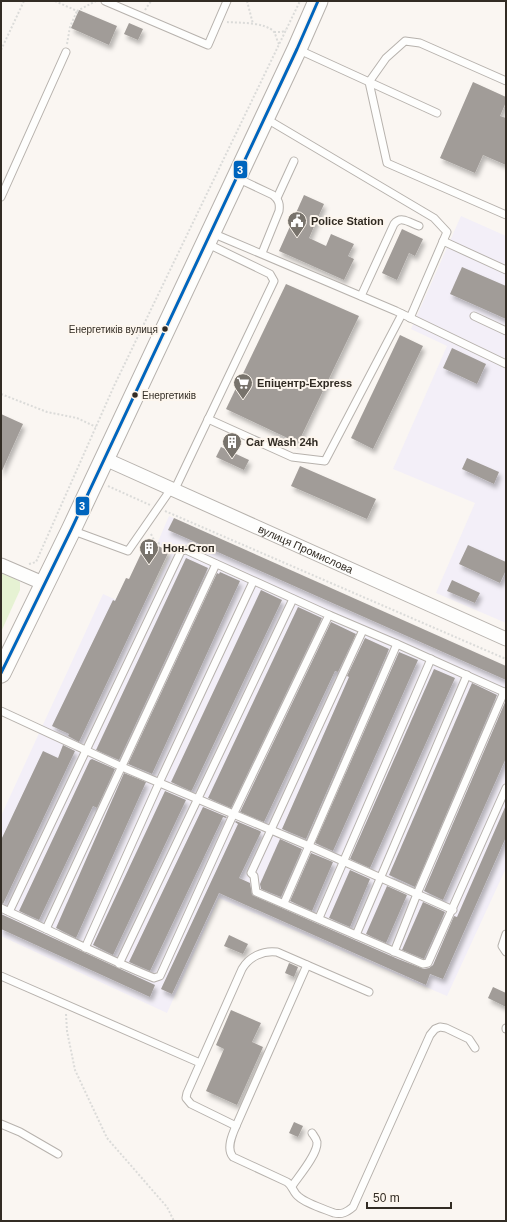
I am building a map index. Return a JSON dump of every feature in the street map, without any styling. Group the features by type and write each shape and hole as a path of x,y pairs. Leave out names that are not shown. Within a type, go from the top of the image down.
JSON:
{"main road":[{"path":"1,673 105,459 264,118 288,47 318,1"}],"street":[{"name":"вулиця Промислова","path":"105,459 506,639"},
{"path":"1,565 45,584"}],"lane":[{"path":"105,1 208,45 227,1"},
{"path":"368,82 386,58 405,41 420,43 506,81"},
{"path":"288,47 437,113"},
{"path":"1,197 66,52"},
{"path":"368,82 387,163 506,215"},
{"path":"264,118 434,218 447,232 410,318"},
{"path":"278,198 294,161"},
{"path":"236,178 264,190 278,198 280,204 279,212 262,253"},
{"path":"361,296 396,221 400,219 405,220 419,226"},
{"path":"208,237 262,253 402,314 506,364"},
{"path":"71,530 128,551 158,508 173,490 274,281 270,274 208,237"},
{"path":"443,241 506,270"},
{"path":"208,419 292,457 326,461 402,314"},
{"path":"474,316 506,331"},
{"path":"9,912 179,553 183,550 505,692 417,894 394,952"},
{"path":"46,929 216,564"},
{"path":"85,948 159,783 253,582"},
{"path":"120,964 293,599"},
{"path":"1,908 120,964 154,978 160,976 233,815 329,615"},
{"path":"363,630 251,873 254,876 256,892 423,964 428,963 453,910 506,788"},
{"path":"284,903 397,644"},
{"path":"319,918 431,659"},
{"path":"356,935 467,675"},
{"path":"1,711 122,767 309,846 453,910"},
{"path":"506,934 502,946 506,952"},
{"path":"236,1126 191,1104 186,1098 242,968 247,962 259,953 272,951 277,952 369,992"},
{"path":"307,965 236,1126 230,1146 232,1156 283,1180 292,1186 300,1198 334,1214 347,1212 353,1207 430,1034 435,1029 440,1027 446,1028 469,1039 475,1048"},
{"path":"1,976 200,1063"},
{"path":"1,1124 20,1132 58,1154"},
{"path":"292,1186 309,1163 316,1146 316,1140 312,1133"}],"path":[{"path":"1,50 24,1"},
{"path":"57,1 77,11"},
{"path":"66,52 70,27 77,11 96,1"},
{"path":"148,5 151,1"},
{"path":"247,1 253,24"},
{"path":"24,565 36,562 96,427 288,47 287,29 300,1"},
{"path":"218,21 260,25 274,32 288,47"},
{"path":"274,32 282,32 287,29"},
{"path":"1,394 47,412 77,418 96,427"},
{"path":"76,472 506,659"},
{"path":"150,530 152,538 155,542 183,550"},
{"path":"66,1004 67,1031 75,1070 107,1138 167,1207 174,1221"}],"shaded area":[{"path":"461,216 506,236 506,623 436,593 475,503 393,469 447,346 411,329"},
{"path":"169,516 506,668 506,868 447,996 219,898 167,1013 1,936 1,816 103,594 130,606 138,589 151,595 172,551 157,544"}],"green space":[{"path":"1,573 20,582 20,590 1,632"}],"building":[{"path":"79,10 117,26 109,45 71,28"},
{"path":"129,23 143,29 138,40 124,34"},
{"path":"473,82 506,97 506,102 500,116 506,118 506,165 483,155 475,173 440,158"},
{"name":"Police Station","path":"304,195 324,204 309,238 326,246 331,234 354,244 348,256 354,259 344,280 279,251"},
{"path":"402,229 423,239 415,256 409,253 397,280 382,273"},
{"path":"462,267 506,286 506,319 450,294"},
{"path":"286,284 359,316 298,443 226,409"},
{"path":"400,335 423,346 373,449 351,438"},
{"path":"452,348 486,364 477,384 443,368"},
{"path":"1,414 23,424 1,473"},
{"name":"Car Wash 24h","path":"221,447 249,460 244,470 216,457"},
{"path":"467,458 499,472 494,484 462,469"},
{"path":"300,466 376,499 367,519 291,486"},
{"path":"174,518 506,666 506,680 168,530"},
{"path":"147,541 169,551 79,742 68,736 69,734 52,726 113,600 115,601 126,578 129,579"},
{"path":"468,545 506,562 506,570 500,583 459,564"},
{"path":"186,558 208,568 119,760 96,750"},
{"path":"220,572 240,581 152,774 128,764 217,573 219,574"},
{"path":"452,580 480,593 475,603 447,591"},
{"path":"261,590 282,600 191,791 171,782"},
{"path":"298,607 322,618 231,808 208,798"},
{"path":"331,622 356,634 338,672 335,671 264,822 240,812"},
{"path":"365,638 389,649 306,839 282,829 349,677 347,676"},
{"path":"399,652 418,660 333,851 315,843"},
{"path":"434,669 455,678 370,868 350,859"},
{"path":"472,683 497,695 415,887 389,875"},
{"path":"506,700 506,758 443,900 424,891"},
{"path":"63,745 75,751 3,904 1,903 1,840 43,751 58,758"},
{"path":"92,759 115,769 97,808 93,806 39,920 19,911 90,760"},
{"path":"124,773 146,782 76,938 56,928"},
{"path":"165,791 186,800 113,955 93,945"},
{"path":"506,805 506,837 443,979 430,974 426,985 219,893 172,994 161,989 238,824 235,822 236,821 261,832 239,878 250,883 252,895 424,969 433,965 454,916 457,917"},
{"path":"203,807 227,817 223,817 150,971 129,962"},
{"path":"280,839 302,849 281,897 261,889 260,884"},
{"path":"311,853 333,862 312,911 290,901"},
{"path":"350,870 370,879 350,927 329,918"},
{"path":"387,886 407,895 386,943 366,934"},
{"path":"423,902 445,912 424,959 402,950"},
{"path":"1,914 155,985 150,997 1,929"},
{"path":"229,935 248,944 243,954 224,946"},
{"path":"289,963 298,967 294,977 285,973"},
{"path":"493,987 506,993 506,1007 488,998"},
{"path":"231,1010 261,1023 252,1042 263,1047 237,1105 206,1091 224,1049 216,1045"},
{"path":"294,1122 303,1126 298,1137 289,1133"}],"transit line":[{"name":"3","path":"1,673 71,530 297,49 318,1"}],"place":[{"name":"Police Station","path":"297,238"},
{"name":"Енергетиків вулиця","path":"165,329"},
{"name":"Енергетиків","path":"135,395"},
{"name":"Епіцентр-Express","path":"243,400"},
{"name":"Car Wash 24h","path":"232,459"},
{"name":"Нон-Стоп","path":"149,565"}]}
